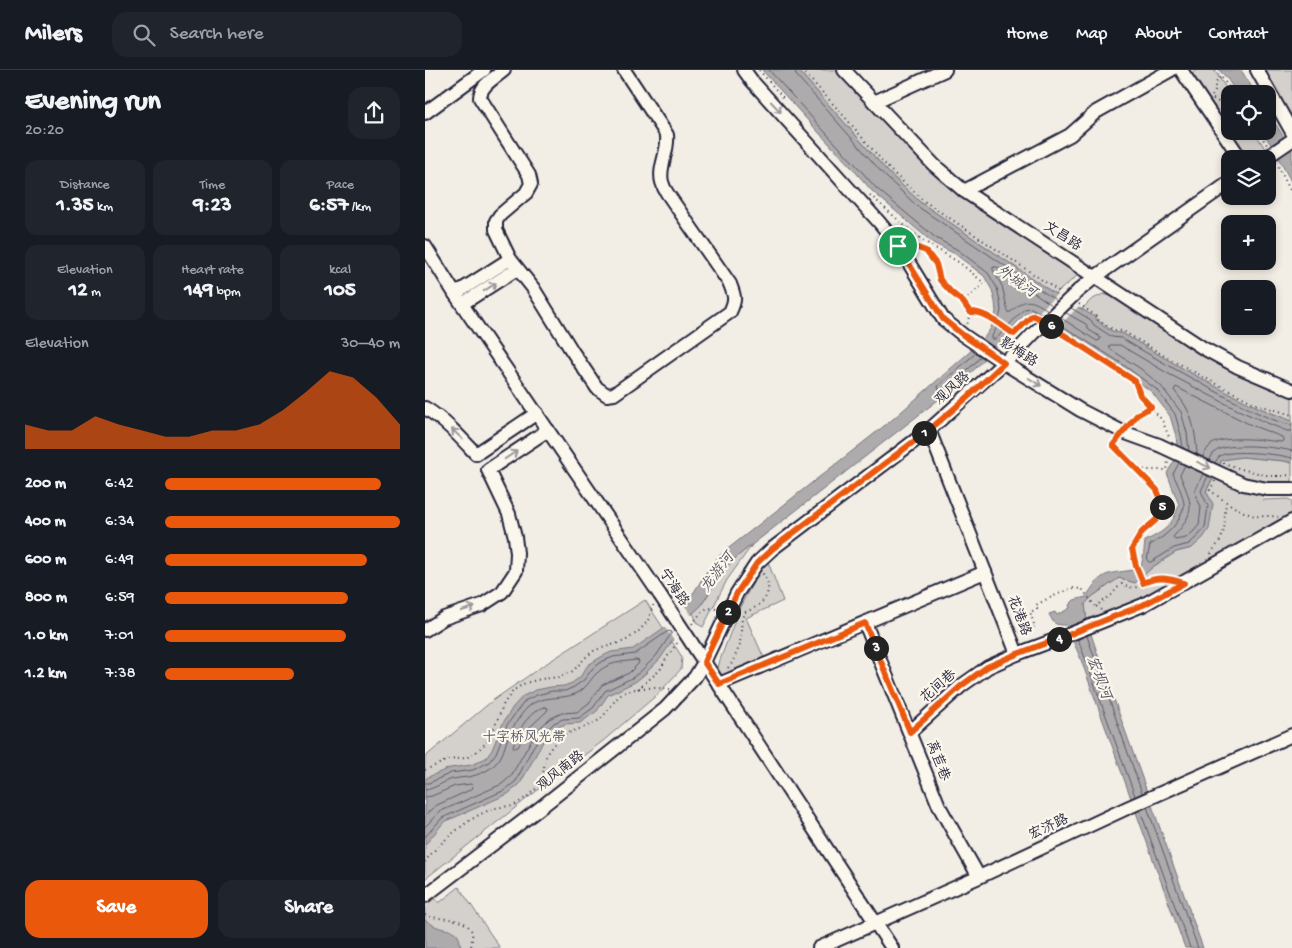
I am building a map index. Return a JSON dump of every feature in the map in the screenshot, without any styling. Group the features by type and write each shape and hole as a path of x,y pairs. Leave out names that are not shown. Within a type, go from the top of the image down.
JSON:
{"street":[{"path":"425,113 484,70"},
{"path":"504,70 486,84 480,91 479,98 529,175 531,184 526,193 495,221 496,230 514,264 533,288 572,351 597,388 607,395 614,394 730,312 735,302 735,296 730,284 667,193 661,181 662,166 668,144 667,135 624,70"},
{"name":"影梅路","path":"743,70 879,222 898,246 943,319 963,335 1080,410 1123,432 1164,441 1243,484 1267,489 1292,489"},
{"name":"文昌路","path":"844,70 934,165 964,190 1203,348 1238,368 1292,390"},
{"path":"874,102 945,70"},
{"path":"964,190 1070,135 1096,112 1171,70"},
{"path":"1181,70 1235,150"},
{"path":"1257,70 1291,138 1276,150"},
{"name":"观风路","path":"704,662 737,593 757,563 772,549 929,430 969,396 999,359 1017,351 1035,332 1077,297 1095,277 1221,188"},
{"name":"宁海路","path":"425,246 659,593 892,948"},
{"path":"459,299 514,264"},
{"path":"425,408 435,414 460,437 488,470 509,514 517,553 516,571 502,592 482,605 443,618 425,630"},
{"path":"476,454 537,413"},
{"path":"488,470 548,430"},
{"name":"花港路","path":"929,430 1017,654 1143,605 1292,521"},
{"path":"717,682 865,623 985,572"},
{"name":"莴苣巷","path":"865,623 939,806 979,877"},
{"name":"花间巷","path":"910,732 961,686 987,667 1017,654"},
{"name":"观风南路","path":"429,893 644,727 685,689 704,662"},
{"name":"宏济路","path":"819,948 1292,735"}],"path":[{"path":"759,70 790,106"},
{"path":"802,70 890,170 924,201 1063,294"},
{"path":"1216,70 1228,85"},
{"path":"1221,76 1215,84 1215,90 1211,98 1221,103"},
{"path":"869,194 927,244 960,263 984,283 963,302"},
{"path":"898,246 910,245 926,251 936,264 940,280 963,302 970,312 969,321 963,335"},
{"path":"1077,297 1099,321 1114,330 1123,330 1163,355 1256,404 1292,415"},
{"path":"970,312 976,312 1014,334"},
{"path":"1017,351 1006,341 1032,316 1035,316"},
{"path":"1052,327 1135,381 1140,395 1162,420 1164,441"},
{"path":"1143,583 1132,549 1142,532 1156,520 1163,505 1157,490 1113,445 1137,415 1151,407"},
{"path":"1130,463 1145,470 1167,470 1170,454"},
{"path":"1277,476 1292,475"},
{"path":"1214,565 1210,559 1213,550 1222,538 1225,528 1224,513 1226,503"},
{"path":"717,682 732,664 740,646 741,618 745,612 754,609 762,603 767,593 768,585 757,563"},
{"path":"1096,606 1113,594 1122,584 1137,588 1151,579 1159,578 1184,583"},
{"path":"1010,636 1035,627 1029,612 1037,609 1036,605 1047,598 1072,588 1082,589 1103,612 1112,612 1119,615"},
{"path":"425,770 449,760 466,758 486,743 505,703 514,690 525,683 559,677 573,671 595,650 625,641 638,632 648,621 659,593"},
{"path":"425,862 442,842 477,816 488,810 512,806 525,798 541,781 545,758 555,743 569,732 597,722 605,715 617,697 628,691 638,689 685,689"},
{"path":"425,915 465,923 472,932 471,948"}],"green space":[{"path":"798,70 838,70 954,189 1078,268 1077,276 1055,294 920,202 889,173"},
{"path":"1197,70 1214,70 1224,85 1221,85 1221,127 1187,75"},
{"path":"1263,70 1292,70 1292,117 1276,93 1276,85 1271,85"},
{"path":"1230,140 1260,140 1266,150 1236,150"},
{"path":"1103,294 1117,298 1246,376 1292,397 1292,421 1248,403 1163,358 1122,333 1115,333 1082,309 1091,300"},
{"path":"1242,457 1292,463 1292,482 1260,484 1263,500 1288,499 1292,501 1292,516 1137,603 1087,622 1085,604 1093,596 1119,578 1135,583 1148,570 1176,552 1192,548 1206,492 1222,460"},
{"path":"752,545 727,580 703,627 698,624 693,613 704,601 725,569"},
{"path":"768,562 783,601 746,618 764,658 723,677 718,668 740,607 760,569"},
{"name":"十字桥风光带","path":"645,600 682,657 681,669 658,694 603,741 425,879 425,757 492,701"},
{"path":"425,884 439,903 459,887 500,948 425,948"}],"water":[{"path":"762,70 798,70 889,173 920,202 1055,294 1095,317 1103,326 1122,333 1226,392 1292,421 1292,463 1242,457 1222,460 1206,491 1213,504 1209,529 1203,538 1192,548 1176,552 1154,566 1135,583 1119,578 1085,604 1087,622 1097,652 1203,948 1185,948 1080,657 1066,625 1055,623 1049,614 1055,612 1057,615 1070,608 1069,605 1074,600 1086,597 1105,575 1134,570 1141,565 1145,541 1167,527 1174,518 1179,505 1167,473 1178,455 1176,436 1170,416 1152,392 1115,365 1030,313 1026,313 976,368 938,400 732,561 718,578 701,606 685,622 660,659 644,675 635,682 608,695 597,711 580,723 565,724 556,728 545,738 520,784 508,794 444,822 425,845 425,780 428,777 450,768 471,765 486,758 492,750 503,723 523,696 536,690 572,683 580,677 588,665 601,657 611,652 633,649 668,625 720,555 893,419 981,342 991,328 996,312 995,302 992,290 984,276 955,254 933,243 872,191"},
{"path":"1219,70 1241,70 1250,85 1231,85"},
{"path":"1276,125 1292,150 1292,183 1276,154 1276,150 1274,150 1268,140 1276,140"},
{"path":"425,920 455,933 459,938 461,948 425,948"}],"pier":[{"path":"1058,293 1080,305 1055,330 1034,317"},
{"path":"682,602 693,617 675,642 663,625"}],"route":[{"path":"910,245 926,251 936,264 940,280 963,302 970,312 976,312 988,318 1014,334 1032,316 1035,316 1135,381 1140,395 1151,407 1137,415 1113,445 1157,490 1163,505 1156,520 1142,532 1132,549 1136,566 1143,583 1159,578 1184,583 1143,605 987,667 961,686 910,732 865,623 719,684 704,662 737,593 757,563 772,549 929,430 1004,363 943,319 898,246 910,245"}],"water label":[{"name":"外城河","path":"1016,282"},
{"name":"龙游河","path":"718,573"},
{"name":"宏坝河","path":"1098,678"}]}
